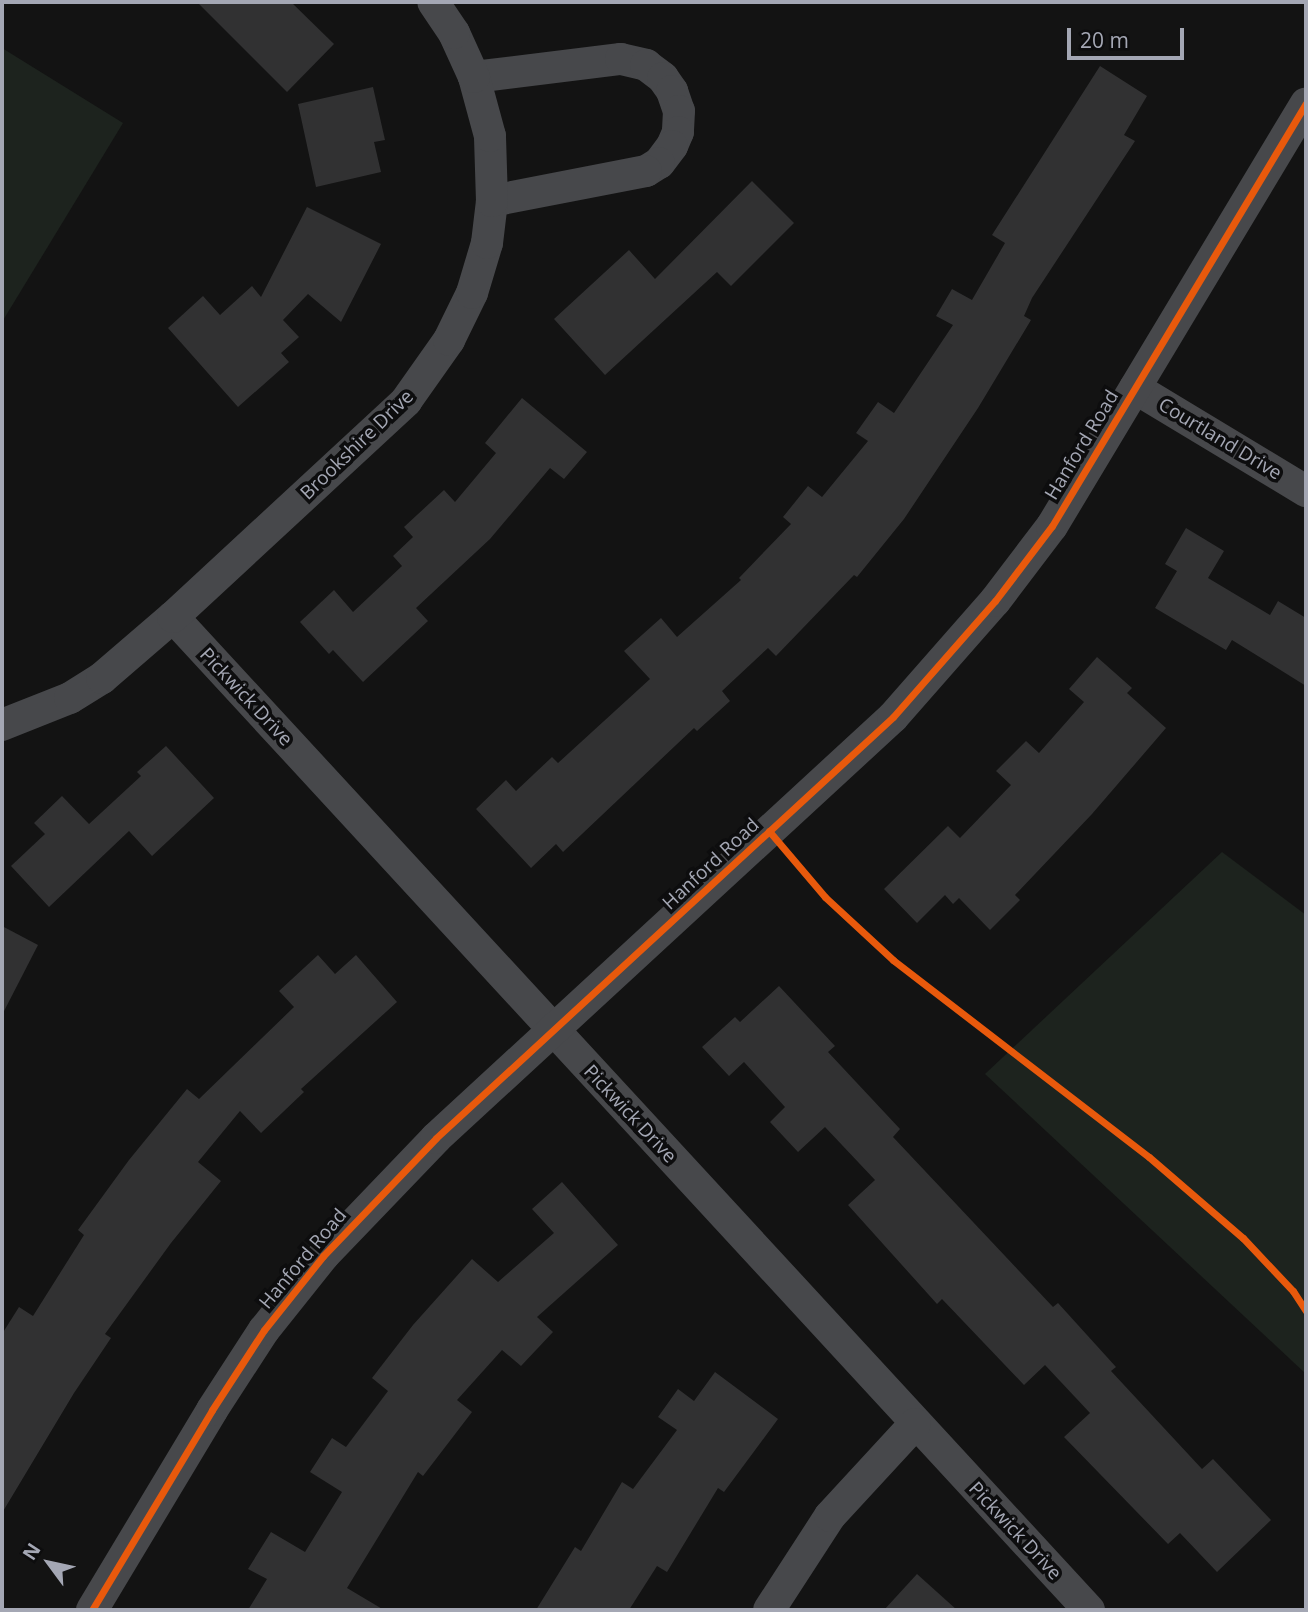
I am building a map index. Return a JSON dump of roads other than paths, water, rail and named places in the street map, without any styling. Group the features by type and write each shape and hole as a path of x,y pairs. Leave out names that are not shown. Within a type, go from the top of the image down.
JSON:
{"street":[{"name":"Brookshire Drive","path":"2,725 70,698 102,678 173,617 406,401 450,340 472,292 487,243 492,201 490,136 474,77 454,33 433,2"},
{"path":"474,77 621,59 646,65 663,78 672,91 679,111 678,132 672,146 659,163 646,171 492,201"},
{"name":"Hanford Road","path":"92,1610 212,1410 264,1331 323,1256 436,1138 893,717 946,661 1052,526 1306,103"},
{"name":"Courtland Drive","path":"1135,388 1306,491"},
{"name":"Pickwick Drive","path":"173,617 1089,1610"},
{"path":"769,1610 830,1516 915,1424"}]}
